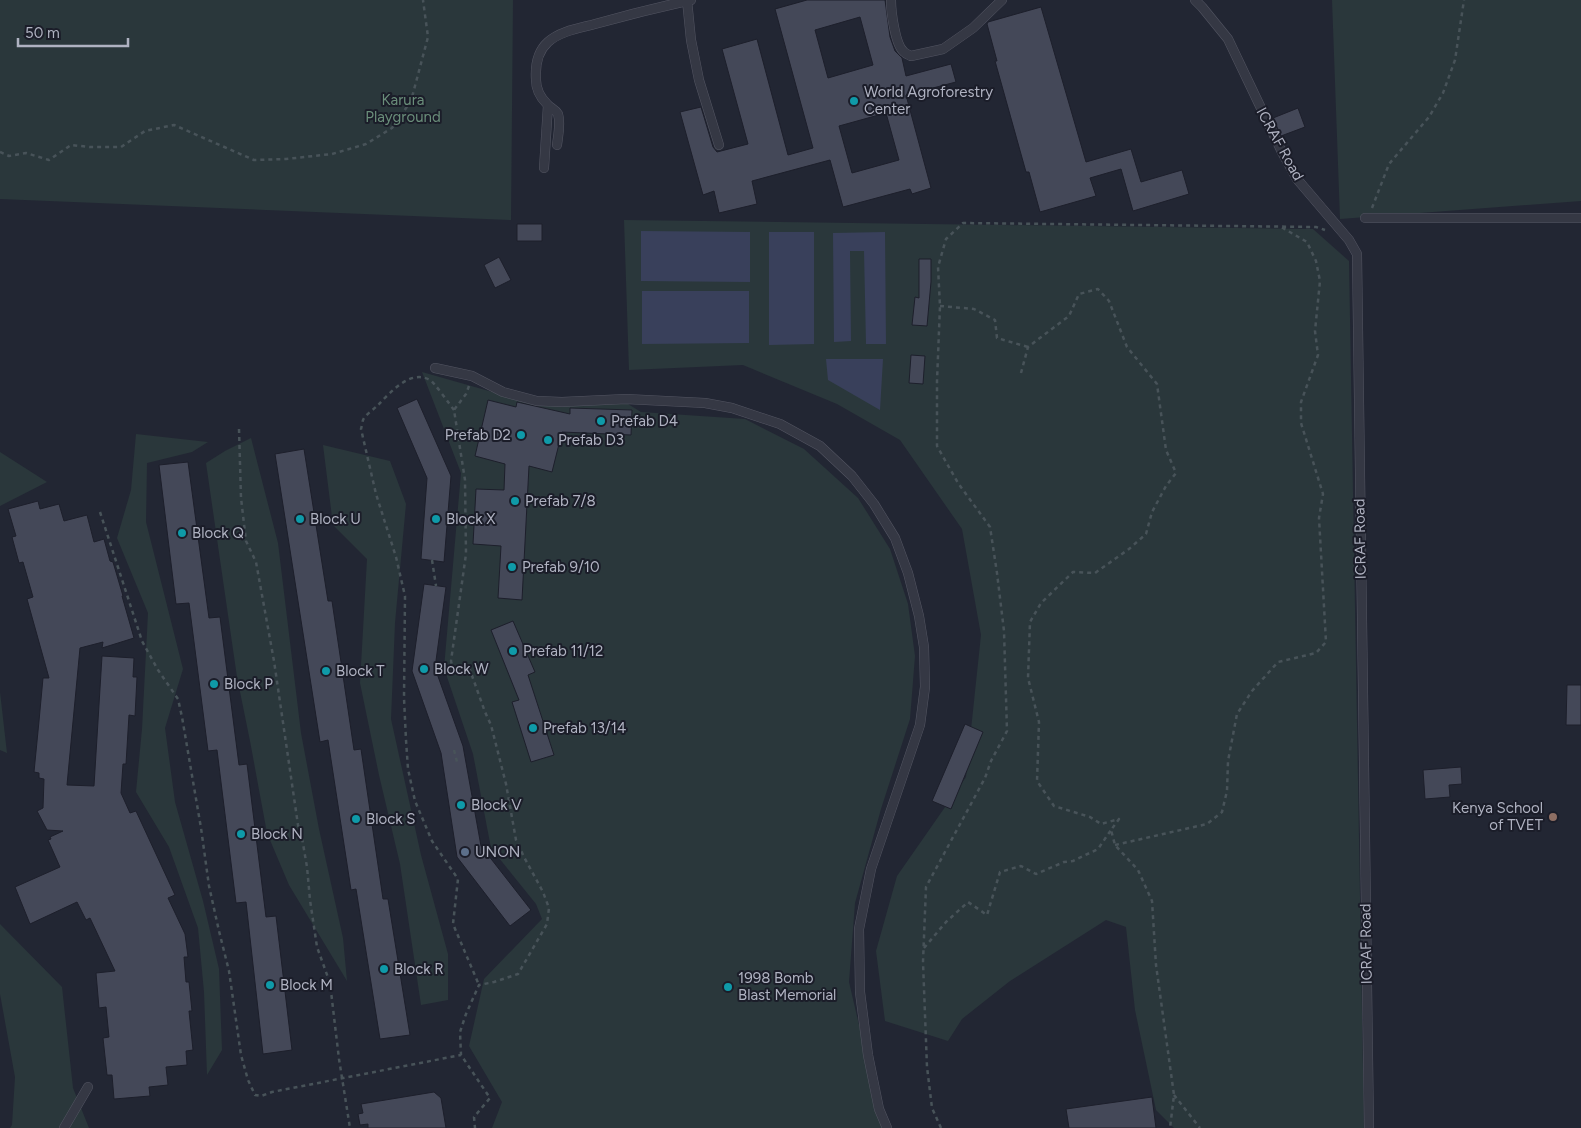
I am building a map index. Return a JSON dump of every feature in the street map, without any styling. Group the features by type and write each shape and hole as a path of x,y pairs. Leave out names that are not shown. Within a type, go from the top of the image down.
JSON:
{"lane":[{"path":"557,145 558,114 548,105 537,90 536,68 541,50 554,37 572,30 689,0 691,40 699,80 719,145"},
{"path":"891,0 891,16 899,44 903,52 911,56 942,49 973,28 1002,0"},
{"name":"ICRAF Road","path":"1195,0 1228,39 1282,152 1297,179 1349,240 1357,254 1369,1128"},
{"path":"544,168 548,105"},
{"path":"1365,218 1581,218"},
{"path":"435,368 472,376 503,392 537,400 562,402 626,400 705,403 732,408 780,424 820,446 852,476 874,504 895,538 908,573 919,616 924,647 925,687 920,725 871,869 859,929 860,992 868,1055 879,1109 888,1128"},
{"path":"64,1128 88,1087"}],"path":[{"path":"0,152 9,156 26,153 49,160 71,144 90,147 121,147 145,131 174,125 254,160 332,154 366,144 392,128 411,102 428,37 423,0"},
{"path":"1365,218 1373,206 1389,164 1429,116 1443,94 1455,60 1464,0"},
{"path":"941,1128 932,1108 927,1067 923,949 926,887 985,778 991,761 1007,731 1004,631 990,527 958,483 937,446 936,381 940,306 938,267 946,239 963,223 1316,227 1349,240"},
{"path":"1115,845 1207,824 1222,812 1227,791 1228,761 1237,714 1252,691 1278,662 1316,653 1326,642 1319,518 1323,494 1301,423 1301,402 1318,355 1315,331 1320,281 1316,261 1307,242 1280,227"},
{"path":"923,949 946,922 968,902 987,915 1000,872 1021,866 1036,874 1064,862 1072,861 1098,849 1119,819 1101,824 1090,817 1054,806 1037,781 1039,722 1028,678 1030,622 1040,603 1073,572 1095,573 1129,549 1146,534 1152,512 1166,486 1176,474 1166,450 1157,384 1128,347 1109,301 1098,289 1079,294 1069,316 1028,347 1020,373"},
{"path":"940,306 974,309 995,320 997,338 1028,347"},
{"path":"454,410 466,394 472,376"},
{"path":"475,1128 474,1117 490,1098 462,1055 460,1032 479,985 454,924 458,879 432,841 414,801 408,769 404,698 405,596 396,558 376,494 361,429 364,419 398,385 408,380 421,378 433,382 454,410 465,480 466,554 451,662 453,669 470,670 491,725 506,784 516,840 543,892 549,908 547,924 518,974 479,985"},
{"path":"238,429 241,498 246,541 256,562 274,661 298,825 307,867 317,947 330,983 350,1128"},
{"path":"100,512 142,641 158,670 178,699 201,828 209,886 229,971 241,1055 248,1080 255,1095 261,1096 272,1092 462,1055"},
{"path":"432,560 436,586"},
{"path":"454,750 457,762"},
{"path":"1111,830 1115,845 1138,870 1152,901 1156,965 1174,1095 1170,1128"},
{"path":"1174,1095 1200,1128"}],"green space":[{"name":"Karura Playground","path":"0,0 513,0 511,220 0,199"},
{"path":"1332,0 1581,0 1581,201 1340,219"},
{"path":"624,220 1313,229 1349,261 1364,1128 1174,1128 1156,1110 1135,1010 1126,927 1106,920 1010,981 962,1019 948,1041 885,1021 876,951 897,876 966,777 981,635 962,529 900,440 837,404 743,365 629,370"},
{"path":"422,372 503,395 569,405 628,404 641,412 745,419 804,449 858,498 890,549 908,604 915,656 910,719 881,809 855,903 849,982 885,1128 492,1128 502,1102 469,1046 484,979 542,919 536,904 491,848 473,754 444,668 461,473"},
{"path":"136,434 208,442 192,452 147,463 146,522 183,669 165,728 175,802 203,901 219,969 222,1050 207,1075 204,992 198,928 169,847 136,792 142,729 148,613 117,538 131,490"},
{"path":"251,438 278,543 301,733 319,829 343,938 347,981 289,885 267,833 237,677 206,463"},
{"path":"323,445 390,461 406,504 395,623 391,719 421,855 448,954 448,1000 421,1005 400,864 360,683 367,559 333,525"},
{"path":"0,452 47,482 0,506"},
{"path":"0,692 7,753 0,750"},
{"path":"0,924 62,987 73,1088 89,1128 10,1128 12,1125 15,1077 0,994"}],"water":[{"path":"641,231 750,232 750,282 641,281"},
{"path":"769,232 814,232 814,344 769,345"},
{"path":"885,232 886,344 866,344 864,251 850,251 851,341 834,342 833,233"},
{"path":"642,291 749,291 749,343 642,344"},
{"path":"826,359 883,359 880,410 828,380"}],"building":[{"name":"World Agroforestry Center","path":"807,0 885,0 890,37 895,51 902,58 906,76 951,64 956,82 906,95 931,188 912,194 910,189 843,207 830,160 752,181 757,204 719,213 714,191 703,195 680,112 701,107 713,147 717,152 748,144 722,49 757,39 788,155 813,148 775,9","holes":["860,17 873,65 828,78 815,30","886,113 899,160 852,173 839,126"]},
{"path":"1041,7 1086,162 1131,149 1141,182 1182,170 1189,194 1133,211 1121,169 1090,178 1096,196 1040,212 1029,172 1026,172 995,61 997,61 987,24 988,22"},
{"path":"1298,108 1305,127 1281,136 1273,118"},
{"path":"517,224 542,224 542,241 517,241"},
{"path":"499,257 511,280 495,288 484,265"},
{"path":"919,259 931,259 927,326 912,325 915,297 919,298"},
{"path":"911,355 925,356 923,384 909,383"},
{"name":"Block X","path":"417,399 451,476 444,562 421,559 427,478 397,408"},
{"path":"488,400 516,407 517,402 570,414 570,408 632,410 631,435 562,432 552,472 529,466 522,600 498,598 501,546 473,544 476,489 504,490 505,464 475,456"},
{"path":"304,449 328,601 332,601 354,750 361,749 383,899 388,899 410,1035 380,1039 356,889 351,890 328,740 320,742 275,454"},
{"path":"188,462 209,618 220,617 239,765 247,764 266,917 276,916 292,1050 263,1054 246,902 236,903 217,750 208,751 189,603 176,604 159,465"},
{"path":"38,501 40,509 59,504 64,521 87,515 94,542 104,539 110,561 113,562 134,638 102,648 103,642 80,648 67,785 94,786 102,656 134,658 133,677 137,677 135,716 129,715 126,764 123,764 121,793 130,813 136,811 175,895 168,898 185,934 188,957 184,957 186,982 189,982 192,1011 189,1011 193,1050 186,1051 187,1065 166,1067 168,1085 149,1087 150,1096 114,1099 112,1075 107,1075 103,1038 109,1037 106,1007 99,1008 96,973 115,971 90,918 86,920 77,902 30,924 15,887 60,867 48,840 51,839 50,837 63,831 47,830 37,811 43,808 44,779 39,778 39,773 34,772 43,678 49,678 27,599 33,597 23,562 19,563 12,537 16,536 8,509"},
{"path":"424,584 446,587 435,668 463,746 481,846 531,910 510,926 457,857 441,753 412,671"},
{"path":"513,621 535,672 528,675 554,755 531,762 512,702 519,700 491,630"},
{"path":"1567,685 1581,685 1581,725 1566,725"},
{"path":"965,724 983,732 951,809 932,801"},
{"path":"1461,767 1462,784 1449,785 1450,797 1425,799 1423,770"},
{"path":"434,1092 441,1098 446,1128 368,1128 368,1124 360,1125 358,1114 363,1113 361,1104"},
{"path":"1152,1097 1156,1128 1069,1128 1066,1109"}],"place":[{"name":"World Agroforestry Center","path":"854,101"},
{"name":"Prefab D4","path":"601,421"},
{"name":"Prefab D2","path":"521,435"},
{"name":"Prefab D3","path":"548,440"},
{"name":"Prefab 7/8","path":"515,501"},
{"name":"Block U","path":"300,519"},
{"name":"Block X","path":"436,519"},
{"name":"Block Q","path":"182,533"},
{"name":"Prefab 9/10","path":"512,567"},
{"name":"Prefab 11/12","path":"513,651"},
{"name":"Block W","path":"424,669"},
{"name":"Block T","path":"326,671"},
{"name":"Block P","path":"214,684"},
{"name":"Prefab 13/14","path":"533,728"},
{"name":"Block V","path":"461,805"},
{"name":"Kenya School of TVET","path":"1553,817"},
{"name":"Block S","path":"356,819"},
{"name":"Block N","path":"241,834"},
{"name":"UNON","path":"465,852"},
{"name":"Block R","path":"384,969"},
{"name":"Block M","path":"270,985"},
{"name":"1998 Bomb Blast Memorial","path":"728,987"}]}
